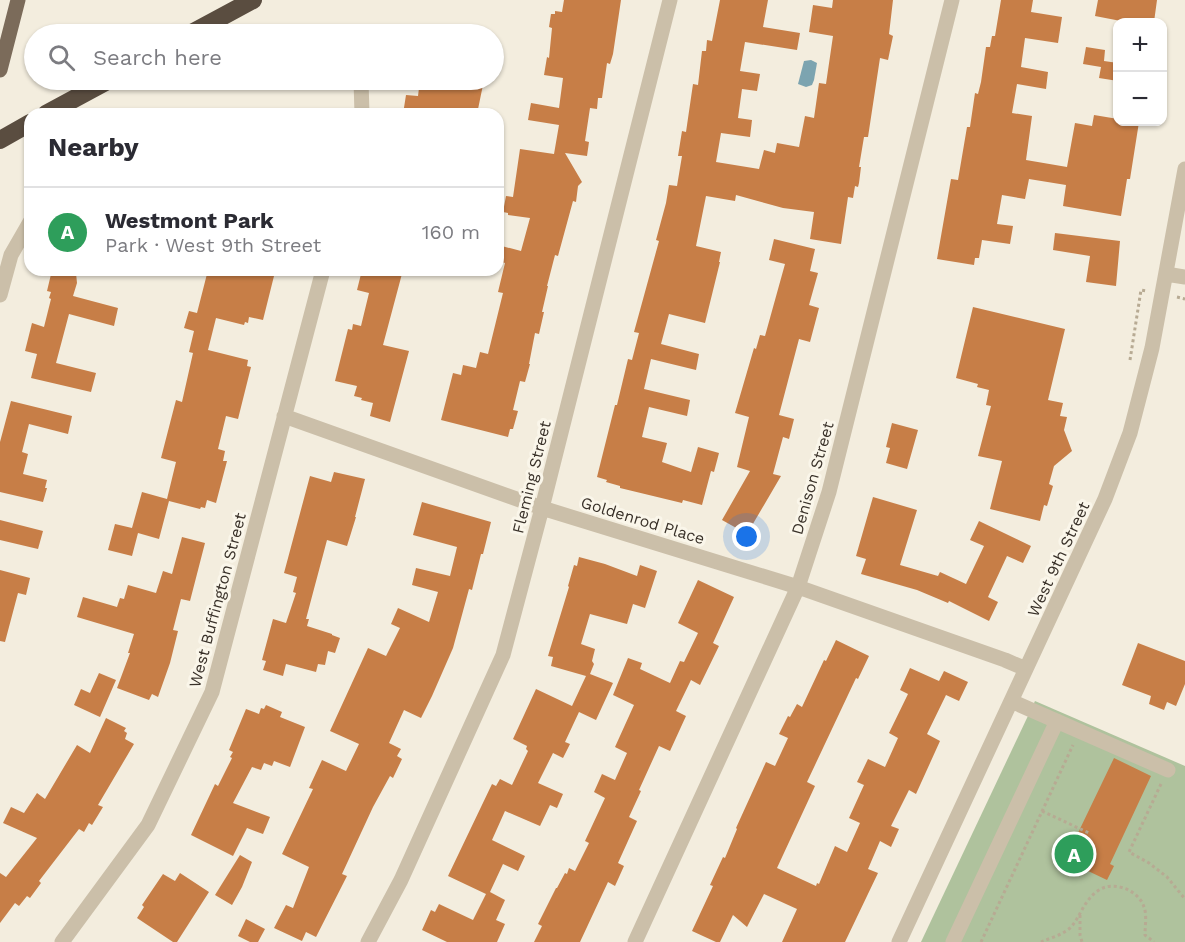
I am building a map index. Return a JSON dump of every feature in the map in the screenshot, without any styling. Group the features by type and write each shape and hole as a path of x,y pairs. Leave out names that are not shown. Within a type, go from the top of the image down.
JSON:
{"highway":[{"path":"209,24 253,0"},
{"path":"57,108 90,90"},
{"path":"0,140 24,126"}],"main road":[{"path":"0,70 18,0"}],"street":[{"name":"Fleming Street","path":"368,942 401,880 503,655 670,0"},
{"name":"Denison Street","path":"635,942 798,587 829,492 952,0"},
{"path":"362,90 363,108"},
{"name":"West 9th Street","path":"899,942 1105,499 1130,433 1152,348 1185,169"},
{"path":"0,295 11,255 24,232"},
{"path":"1166,274 1185,277"},
{"name":"West Buffington Street","path":"62,942 148,825 212,692 321,276"},
{"name":"Goldenrod Place","path":"284,416 542,508 798,587 1026,669"},
{"path":"1011,701 1168,770"},
{"path":"953,942 1057,721"}],"path":[{"path":"981,942 1080,732"},
{"path":"1168,770 1129,852 1149,863 1167,877 1185,898"},
{"path":"1042,811 1089,833"},
{"path":"1041,942 1071,928 1091,897 1104,887 1113,886 1123,888 1140,897 1144,905 1145,935 1154,942"},
{"path":"1080,915 1082,942"}],"green space":[{"path":"1035,701 1185,766 1185,942 921,942"}],"water":[{"path":"811,60 817,63 814,80 812,85 806,87 798,84 804,61"}],"building":[{"path":"564,0 621,0 613,54 610,64 607,63 602,98 598,98 597,109 590,108 585,141 589,142 587,156 565,153 582,182 578,186 576,202 573,201 558,256 555,255 539,334 535,333 525,382 520,381 513,410 518,411 508,437 441,420 453,373 461,375 463,365 476,368 480,352 488,354 503,293 498,292 502,276 504,276 504,247 521,251 530,218 508,215 504,212 506,196 513,197 520,149 554,154 559,125 528,120 531,103 559,108 563,78 544,75 547,57 549,58 551,14 555,14 555,11 562,12"},
{"path":"720,0 768,0 763,27 800,33 797,50 745,42 740,71 760,74 757,91 742,89 738,118 752,120 750,137 721,133 716,162 759,169 764,150 775,153 777,143 799,147 805,116 814,118 819,83 826,84 833,36 809,32 813,5 832,8 833,0 893,0 889,34 893,36 888,60 880,58 868,137 864,137 859,183 858,187 855,186 853,198 848,197 841,244 810,239 814,212 783,208 736,195 735,201 706,196 696,246 721,252 705,323 669,314 661,344 699,354 696,370 651,359 644,389 690,400 687,416 649,407 642,437 667,443 662,462 691,472 698,447 719,453 714,472 711,471 702,505 683,500 682,503 620,488 620,486 597,477 628,359 632,360 639,333 634,332 659,241 656,240 669,185 677,186 682,156 678,156 682,131 686,132 693,84 698,85 702,51 706,51 707,40 712,41"},
{"path":"1001,0 1033,0 1031,12 1062,17 1058,43 1025,38 1021,67 1048,72 1046,89 1017,84 1012,113 1032,116 1026,160 1067,167 1075,123 1092,126 1094,115 1113,118 1113,126 1138,126 1130,179 1127,179 1121,216 1063,206 1066,185 1029,179 1025,199 1002,195 997,224 1013,226 1010,244 982,240 979,258 975,258 974,265 937,259 951,179 958,180 967,127 970,127 975,93 978,94 981,82 986,47 990,47 992,36 995,36"},
{"path":"1098,0 1157,0 1155,18 1113,19 1095,16"},
{"path":"1086,47 1105,50 1104,61 1113,62 1113,80 1099,78 1101,67 1083,64"},
{"path":"419,90 482,90 478,108 404,108 406,95 418,96"},
{"path":"1055,233 1120,241 1116,286 1086,282 1090,256 1053,250"},
{"path":"774,239 815,249 810,271 818,273 809,305 819,308 810,342 799,339 779,415 794,419 789,439 783,437 773,474 781,476 747,534 722,520 750,471 737,467 749,417 735,413 754,348 756,349 760,335 765,336 785,264 769,260"},
{"path":"51,276 76,276 77,283 73,296 118,308 114,326 69,314 56,363 96,373 91,392 31,378 37,354 25,351 32,323 44,327 51,299 49,298 51,292 47,291"},
{"path":"206,276 274,276 263,320 249,317 248,323 245,322 244,325 216,318 208,350 248,360 247,366 251,367 238,419 226,416 218,449 225,451 223,461 227,461 216,503 207,500 205,508 200,509 169,501 159,539 138,533 132,556 108,550 115,524 132,528 142,492 167,499 176,462 161,458 176,400 182,402 193,353 189,352 194,331 184,328 189,311 197,313"},
{"path":"360,276 401,276 383,345 409,351 390,422 370,416 373,403 354,396 357,386 335,381 348,329 352,330 353,324 361,326 369,293 357,290"},
{"path":"973,307 1065,329 1048,400 1063,403 1060,416 1067,417 1064,430 1072,451 1054,466 1049,484 1053,486 1047,506 1044,505 1040,521 990,509 1002,461 978,456 991,406 986,405 989,390 977,387 978,384 956,378"},
{"path":"11,401 72,416 68,434 29,424 22,452 28,454 23,474 47,480 43,502 0,492 0,442"},
{"path":"892,423 918,430 907,469 886,463 890,448 886,447"},
{"path":"334,472 365,479 347,546 327,540 306,619 309,619 307,626 340,638 335,653 328,651 325,665 318,664 316,672 286,664 283,676 263,670 266,661 262,660 273,619 286,623 296,593 293,592 297,577 284,573 310,476 331,482"},
{"path":"873,497 917,510 900,565 938,576 940,572 966,584 984,546 970,540 979,521 1031,546 1023,563 1007,556 988,597 998,602 989,621 949,601 948,603 917,590 861,574 866,559 856,556"},
{"path":"422,502 491,522 483,554 481,554 472,590 469,589 453,648 432,696 421,718 404,710 389,743 401,749 397,756 402,759 393,778 390,776 373,807 342,874 347,876 316,937 306,932 302,941 274,928 286,905 293,908 309,867 282,854 313,789 309,788 322,760 346,771 359,744 330,731 368,648 386,656 400,628 391,624 398,608 429,622 438,592 412,585 416,568 450,576 457,547 413,535"},
{"path":"0,520 43,531 38,549 0,540"},
{"path":"182,537 205,543 190,601 181,599 173,630 178,631 158,697 152,694 149,700 117,688 130,653 128,653 134,634 77,617 83,597 117,607 120,598 124,599 128,585 156,593 163,571 172,574"},
{"path":"579,557 637,576 640,565 657,571 645,608 633,604 627,624 590,614 581,644 595,649 592,661 594,664 590,674 613,683 596,720 579,712 565,742 570,744 563,758 553,753 538,783 563,794 557,808 550,805 540,826 505,811 492,840 525,856 518,871 503,864 490,892 505,900 496,920 505,924 497,942 447,942 422,930 431,910 435,912 439,904 473,920 486,894 448,876 492,784 496,786 500,779 512,785 528,751 527,746 513,739 536,689 572,706 586,676 551,666 553,657 548,656 574,565 577,566"},
{"path":"0,570 30,578 26,595 18,593 5,642 0,641"},
{"path":"698,580 734,597 713,643 719,646 700,685 691,680 676,711 686,716 670,751 659,746 639,790 641,791 629,817 637,821 618,863 624,866 615,886 608,882 580,942 534,942 542,926 538,924 556,888 569,868 575,871 589,843 585,841 605,798 594,792 602,774 615,780 627,753 615,747 634,705 613,695 628,658 642,663 640,669 670,683 680,661 684,662 698,633 678,623"},
{"path":"836,640 869,656 858,679 856,678 807,782 815,786 777,868 816,886 817,883 819,884 835,846 847,852 860,823 849,818 864,785 857,782 868,759 885,767 898,738 889,733 908,694 900,690 910,668 939,681 944,671 968,682 959,701 946,695 927,734 940,741 916,794 909,790 891,826 899,829 891,847 880,841 868,869 878,873 845,942 782,942 797,909 764,894 747,927 733,915 720,942 716,942 692,931 713,886 710,885 723,857 725,858 766,762 775,766 788,738 779,734 788,716 790,717 797,704 802,707"},
{"path":"1138,643 1185,661 1185,684 1176,706 1167,702 1164,710 1149,704 1151,696 1122,685"},
{"path":"99,673 116,680 100,717 74,705 81,689 90,693"},
{"path":"266,705 282,712 280,717 305,727 290,767 274,761 272,766 264,763 261,770 252,767 233,803 270,817 263,834 247,828 233,856 191,835 215,784 218,786 232,758 230,757 233,752 229,750 246,709 259,714 261,708 264,709"},
{"path":"106,718 126,728 125,739 134,744 98,805 103,807 92,825 89,823 84,832 79,829 39,881 41,883 30,898 27,896 19,906 15,903 0,923 0,873 6,877 37,838 3,823 11,807 24,813 37,793 45,799 77,745 90,753"},
{"path":"1114,758 1151,776 1110,864 1114,866 1107,880 1065,860"},
{"path":"240,855 252,862 232,905 215,895"},
{"path":"180,873 209,892 177,942 173,942 137,918 144,907 142,905 163,874 175,881"},
{"path":"246,919 265,929 258,942 250,942 238,936"}],"place":[{"name":"Westmont Park","path":"1074,854"}]}
